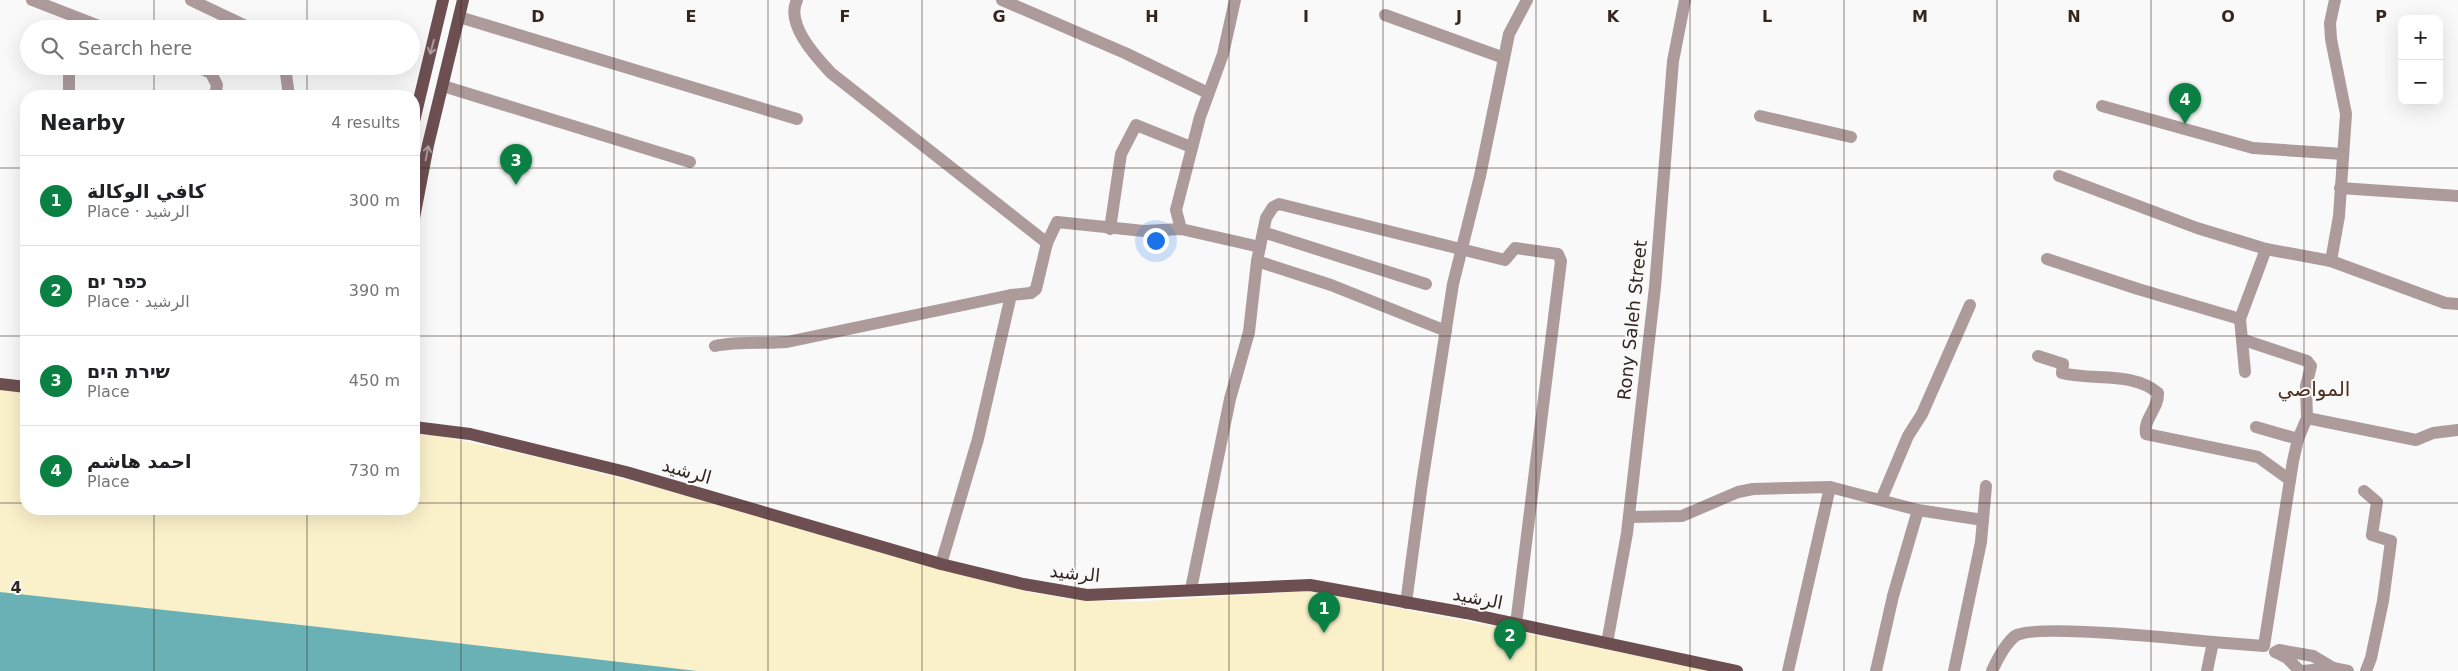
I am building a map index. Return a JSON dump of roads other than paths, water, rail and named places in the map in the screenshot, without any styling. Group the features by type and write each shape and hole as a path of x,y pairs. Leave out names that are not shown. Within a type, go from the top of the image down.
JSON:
{"main road":[{"path":"420,96 443,0"},
{"path":"420,191 463,0"},
{"path":"0,384 20,386"},
{"name":"الرشيد","path":"420,427 470,434 626,472 941,564 1023,584 1087,595 1310,585 1516,624 1737,671"}],"street":[{"path":"32,0 83,20"},
{"path":"192,0 233,20"},
{"path":"1002,0 1125,53 1208,93"},
{"path":"1181,229 1176,210 1191,148 1208,93 1223,54 1235,0"},
{"path":"1406,603 1446,331 1462,248 1480,176 1509,34 1527,0"},
{"name":"Rony Saleh Street","path":"1607,643 1629,516 1655,287 1674,61 1685,0"},
{"path":"2332,261 2337,232 2346,114 2330,39 2330,23 2335,0"},
{"path":"795,1 798,26 805,44 830,73 1047,243"},
{"path":"70,15 70,20"},
{"path":"1385,15 1504,58"},
{"path":"459,17 797,119"},
{"path":"69,75 69,90"},
{"path":"212,75 217,85 216,90"},
{"path":"286,75 287,90"},
{"path":"443,86 690,162"},
{"path":"2102,106 2253,148 2343,154"},
{"path":"1760,116 1851,137"},
{"path":"1110,229 1120,154 1136,125 1191,148"},
{"path":"2059,176 2197,228 2266,249 2332,261 2445,303 2458,304"},
{"path":"2340,188 2458,196"},
{"path":"1191,589 1230,399 1249,332 1257,261 1266,218 1273,207 1279,204 1505,260 1515,248 1523,247 1558,254 1561,260 1516,624"},
{"path":"715,346 736,342 759,344 787,342 1012,296 1031,294 1036,289 1047,243 1057,222 1110,229 1144,231 1181,229 1260,247"},
{"path":"1263,232 1426,284"},
{"path":"2245,372 2244,340 2240,319 2266,249"},
{"path":"2047,259 2138,289 2240,319"},
{"path":"1257,261 1331,285 1446,331"},
{"path":"941,564 978,438 1012,296"},
{"path":"1881,500 1908,436 1922,414 1970,306"},
{"path":"2244,340 2306,360 2311,366 2306,386 2307,418 2298,439 2290,480 2264,646"},
{"path":"2038,356 2064,364 2062,374 2077,377 2129,379 2152,388 2158,393 2159,400 2145,427 2146,434 2258,457 2290,480"},
{"path":"2307,418 2416,440 2433,434 2458,430"},
{"path":"2256,427 2298,439"},
{"path":"1954,671 1981,542 1986,486"},
{"path":"1788,671 1830,488"},
{"path":"1629,516 1682,516 1734,494 1753,489 1830,488 1918,510 1983,520"},
{"path":"2364,492 2378,502 2372,535 2391,541 2383,601 2371,658 2366,671"},
{"path":"1876,671 1893,596 1918,510"},
{"path":"1992,671 2009,642 2016,636 2026,632 2062,631 2264,646 2287,658 2302,671 2333,668 2348,671"},
{"path":"2207,671 2213,642"},
{"path":"2275,652 2279,650 2313,656 2333,668"}],"water":[{"path":"0,592 319,627 697,671 0,671"}],"place":[{"name":"احمد هاشم","path":"2185,124"},
{"name":"שירת הים","path":"516,185"},
{"name":"كافي الوكالة","path":"1324,633"},
{"name":"כפר ים","path":"1510,660"}],"district":[{"name":"المواصي","path":"2314,389"}]}
